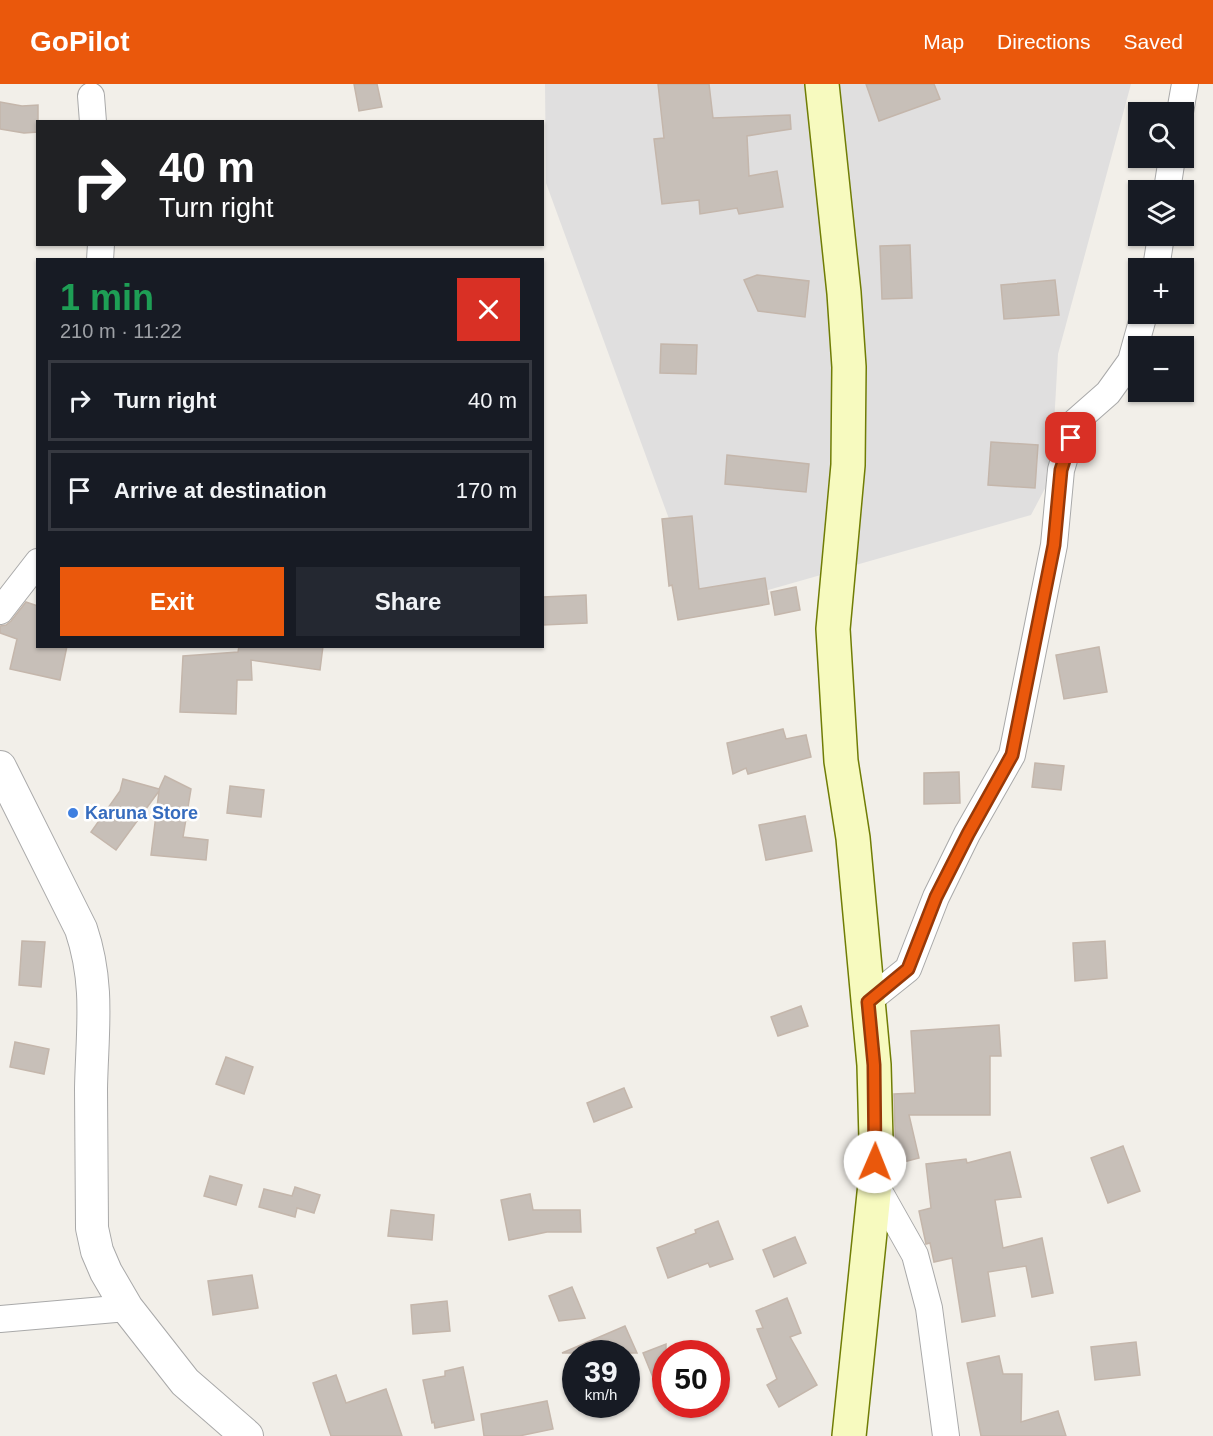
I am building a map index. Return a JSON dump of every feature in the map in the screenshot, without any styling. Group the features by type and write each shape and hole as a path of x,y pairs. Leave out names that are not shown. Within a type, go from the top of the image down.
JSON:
{"main road":[{"path":"822,84 844,293 849,367 848,465 833,629 841,761 853,838 874,1065 876,1140 875,1184 849,1436"}],"street":[{"path":"1181,102 1185,84"},
{"path":"90,96 93,120"},
{"path":"868,1002 908,969 936,897 1012,755 1054,545 1061,470 1075,422 1108,393 1131,361 1141,324"},
{"path":"0,611 36,565"},
{"path":"0,767 81,929 89,953 94,985 91,1088 92,1228 97,1251 106,1272 127,1308 185,1382 247,1436"},
{"path":"875,1184 915,1255 928,1308 946,1436"},
{"path":"0,1318 127,1308"}],"shaded area":[{"path":"545,84 1131,84 1058,354 1051,477 1031,515 702,609 546,183"}],"building":[{"path":"354,84 377,84 382,107 359,111"},
{"path":"658,84 709,84 713,118 790,115 791,129 747,136 749,176 777,171 783,207 739,214 737,208 700,214 699,200 662,204 654,139 664,138"},
{"path":"866,84 934,84 940,99 879,121"},
{"path":"0,102 22,106 38,105 36,132 24,133 0,129"},
{"path":"910,245 912,298 882,299 880,246"},
{"path":"757,275 809,281 805,317 758,311 744,280"},
{"path":"1055,280 1059,315 1004,319 1001,285"},
{"path":"661,344 697,345 696,374 660,373"},
{"path":"991,442 1038,445 1035,488 988,485"},
{"path":"727,455 809,464 806,492 725,484"},
{"path":"692,516 699,589 765,578 769,604 678,620 672,585 669,586 662,519"},
{"path":"796,587 800,610 775,615 771,592"},
{"path":"586,595 587,623 544,625 544,597"},
{"path":"26,602 36,605 36,648 67,648 60,680 10,669 17,639 0,633 0,626 11,621"},
{"path":"1099,647 1107,692 1064,699 1056,655"},
{"path":"239,648 323,648 320,670 251,660 252,680 237,680 236,714 180,712 183,656 238,652"},
{"path":"783,729 786,739 806,735 811,757 748,774 746,768 733,774 727,743"},
{"path":"1035,763 1064,766 1061,790 1032,787"},
{"path":"959,772 960,803 924,804 924,773"},
{"path":"165,776 191,789 183,837 208,840 206,860 151,855 159,791 116,850 91,832 120,791 123,779 159,789"},
{"path":"230,786 264,790 261,817 227,813"},
{"path":"805,816 812,851 766,860 759,825"},
{"path":"22,941 45,942 41,987 19,985"},
{"path":"1105,941 1107,978 1075,981 1073,943"},
{"path":"801,1006 808,1026 778,1036 771,1017"},
{"path":"999,1025 1001,1056 990,1056 990,1115 909,1115 919,1158 896,1164 894,1094 915,1093 911,1031"},
{"path":"15,1042 49,1049 44,1074 10,1067"},
{"path":"226,1057 253,1067 244,1094 216,1084"},
{"path":"624,1088 632,1107 594,1122 587,1103"},
{"path":"1123,1146 1140,1191 1108,1203 1091,1158"},
{"path":"1010,1152 1021,1197 995,1200 1003,1248 1042,1238 1053,1293 1032,1297 1026,1266 988,1272 995,1316 962,1322 952,1258 934,1262 930,1243 926,1244 919,1211 931,1208 926,1164 966,1159 967,1163"},
{"path":"210,1176 242,1185 236,1205 204,1196"},
{"path":"295,1187 320,1195 314,1213 297,1208 295,1217 259,1207 264,1189 292,1196"},
{"path":"530,1194 533,1210 580,1210 581,1232 547,1232 509,1240 501,1200"},
{"path":"391,1210 434,1215 432,1240 388,1236"},
{"path":"718,1221 733,1259 710,1267 708,1263 668,1278 657,1248 696,1233 695,1230"},
{"path":"795,1237 806,1263 774,1277 763,1250"},
{"path":"252,1275 258,1308 213,1315 208,1281"},
{"path":"572,1287 585,1318 559,1321 549,1296"},
{"path":"787,1298 801,1333 790,1337 817,1385 779,1407 767,1385 777,1379 757,1329 763,1328 756,1311"},
{"path":"447,1301 450,1331 413,1334 411,1305"},
{"path":"625,1326 631,1340 592,1340"},
{"path":"1136,1342 1140,1375 1095,1380 1091,1347"},
{"path":"652,1349 652,1375 643,1353"},
{"path":"999,1356 1003,1374 1022,1374 1021,1422 1058,1411 1066,1436 981,1436 967,1363"},
{"path":"463,1367 474,1420 435,1428 423,1380 445,1376 445,1371"},
{"path":"336,1375 346,1403 386,1389 402,1436 331,1436 313,1383"},
{"path":"547,1401 553,1429 519,1436 484,1436 481,1414"}],"place":[{"name":"Karuna Store","path":"73,813"}],"route":[{"path":"875,1162 874,1065 868,1002 908,969 936,897 1012,755 1054,545 1061,470 1071,438"}]}
